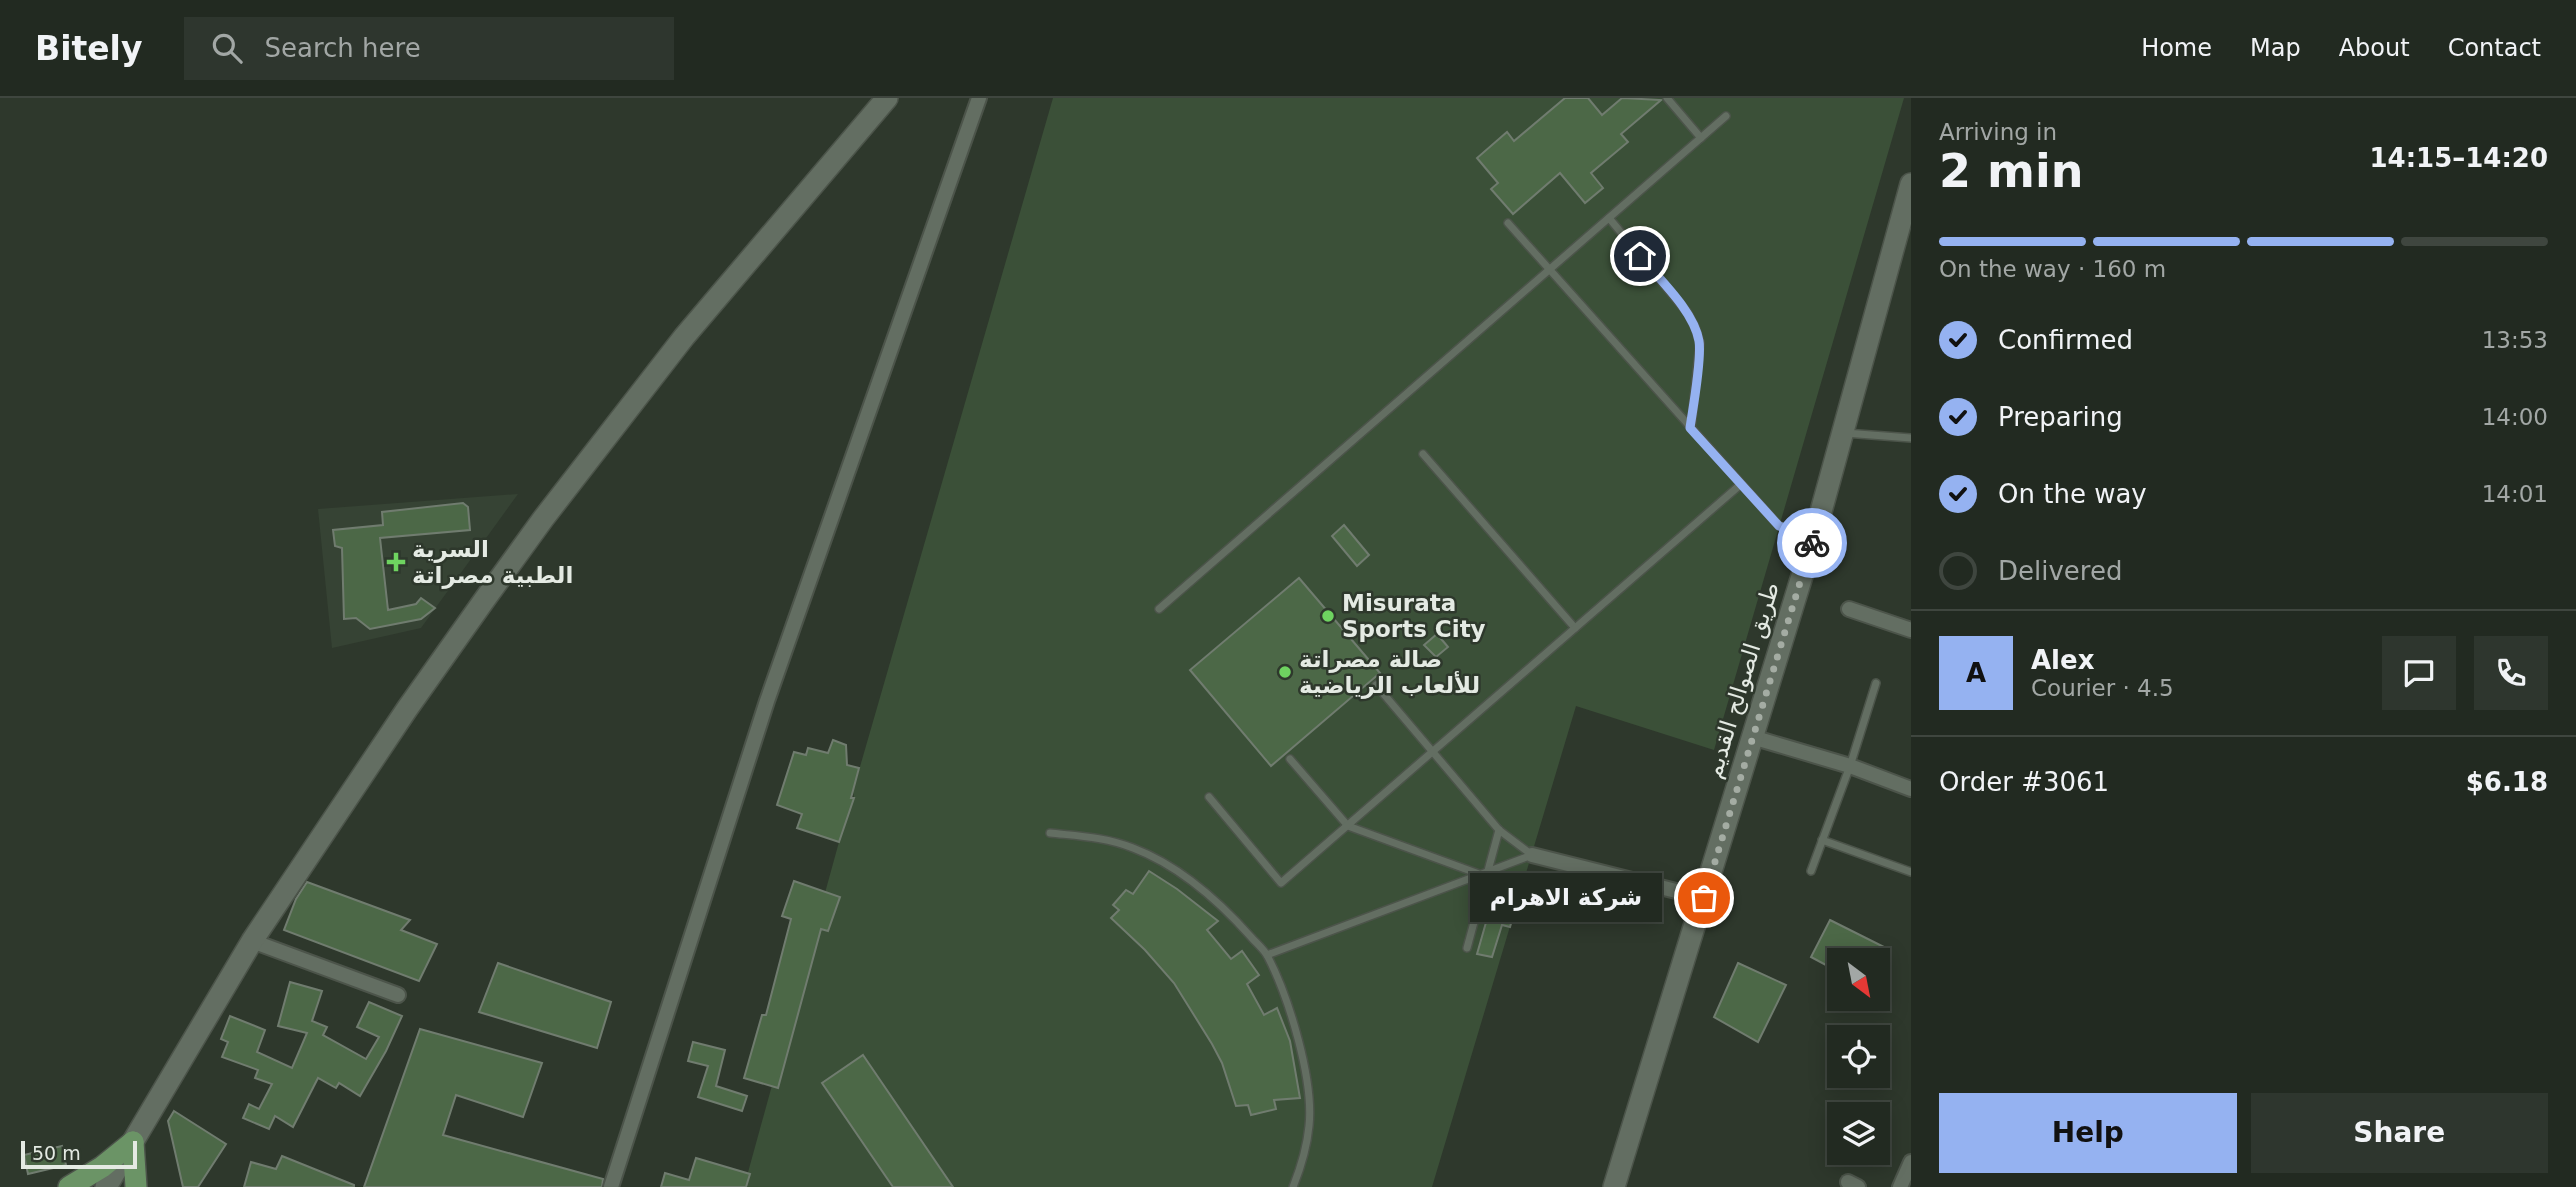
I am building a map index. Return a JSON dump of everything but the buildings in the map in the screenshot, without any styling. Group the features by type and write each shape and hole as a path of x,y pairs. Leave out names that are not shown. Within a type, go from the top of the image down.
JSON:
{"main road":[{"path":"69,1187 102,1167 133,1142"},
{"path":"133,1142 136,1187"}],"street":[{"path":"106,1187 251,941 407,709 543,519 684,337 887,98"},
{"path":"611,1187 767,701 979,98"},
{"name":"طريق الصوالح القديم","path":"1614,1187 1814,537 1911,184"},
{"path":"1849,609 1911,630"},
{"path":"1752,737 1850,766 1911,789"},
{"path":"1532,855 1704,898"},
{"path":"251,941 398,995"},
{"path":"1900,1187 1911,1162"}],"lane":[{"path":"1667,98 1701,138"},
{"path":"1159,609 1726,116"},
{"path":"1609,218 1687,313 1695,327 1700,343 1690,428"},
{"path":"1508,223 1779,526 1814,537"},
{"path":"1843,432 1911,438"},
{"path":"1423,454 1575,628"},
{"path":"1209,797 1281,883 1740,485"},
{"path":"1811,872 1850,766 1876,682"},
{"path":"1376,685 1499,830 1532,855"},
{"path":"1290,759 1348,825 1484,873"},
{"path":"1467,948 1484,873 1499,830"},
{"path":"1050,833 1104,838 1135,848 1166,864 1233,916 1267,955 1299,1042 1306,1076 1310,1123 1304,1157 1293,1187"},
{"path":"1822,840 1911,872"},
{"path":"1267,955 1532,855"}],"shaded area":[{"name":"Misurata Sports City","path":"1053,98 1904,98 1714,750 1576,706 1432,1187 744,1187 839,842 854,798 853,791"},
{"name":"السرية الطبية مصراتة","path":"518,494 421,628 332,648 318,509"}],"way so far":[{"path":"1704,898 1812,543"}],"place":[{"name":"السرية الطبية مصراتة","path":"396,562"},
{"name":"Misurata Sports City","path":"1328,616"},
{"name":"صالة مصراتة للألعاب الرياضية","path":"1285,672"},
{"name":"شركة الاهرام","path":"1704,898"}],"route":[{"path":"1640,256 1687,313 1700,343 1690,428 1779,526 1814,537 1812,543"}]}
